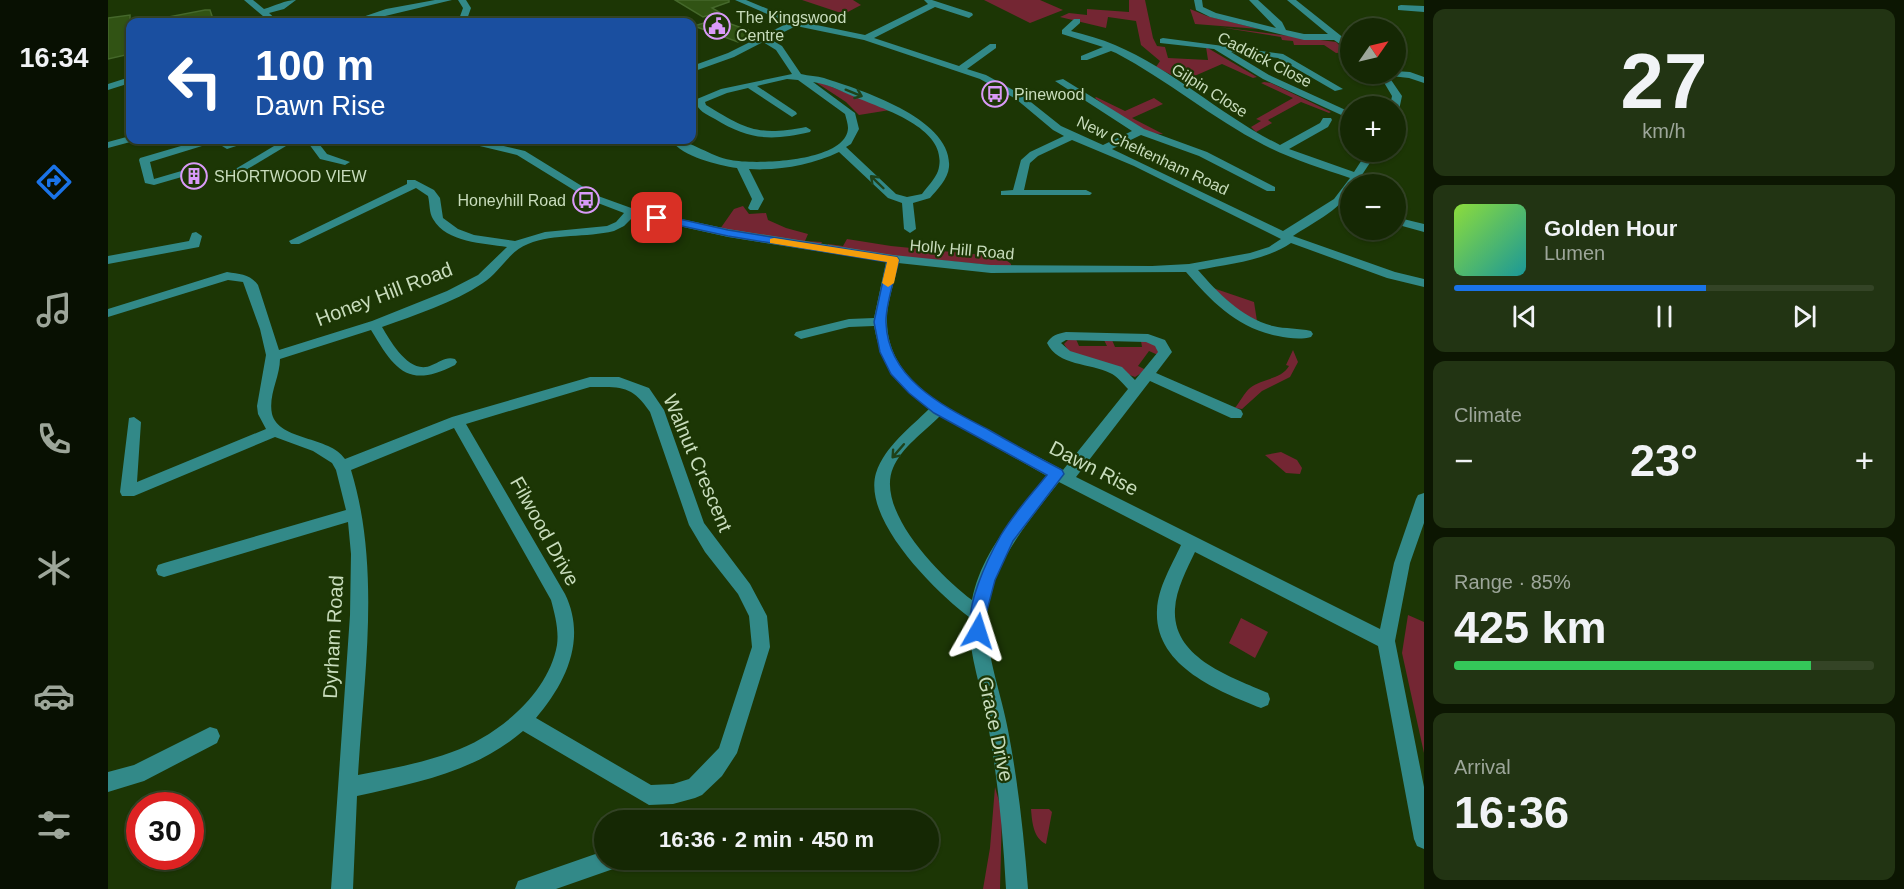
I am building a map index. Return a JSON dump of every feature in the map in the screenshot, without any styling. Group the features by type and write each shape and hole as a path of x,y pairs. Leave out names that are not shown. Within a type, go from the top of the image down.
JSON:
{"street":[{"path":"248,0 269,18"},
{"path":"261,12 292,0"},
{"path":"365,18 389,11 448,0"},
{"path":"462,0 467,8 463,18"},
{"name":"New Cheltenham Road","path":"739,0 795,23 866,38 961,69 1000,86 1057,128 1072,136 1138,164 1287,237 1391,274 1424,283"},
{"path":"1198,0 1199,8 1213,15 1304,37 1337,37"},
{"path":"1252,0 1279,24 1282,32"},
{"path":"1291,0 1340,40"},
{"path":"866,38 930,2 969,15"},
{"path":"1401,9 1424,9"},
{"name":"Gilpin Close","path":"1077,21 1065,32 1091,38 1112,47 1281,149 1340,176"},
{"path":"696,68 732,54 795,23"},
{"path":"1091,38 1100,29"},
{"path":"683,144 704,156 742,166 788,165 807,161 838,147 850,138 855,129 850,113 798,76 779,48 764,39"},
{"name":"Caddick Close","path":"1163,41 1216,48 1266,77 1340,111"},
{"path":"961,69 993,46"},
{"path":"1084,58 1112,47"},
{"path":"1216,48 1280,56 1338,89"},
{"path":"1406,75 1424,80"},
{"path":"806,130 779,136 744,132 702,107 700,101 787,76 820,80 898,111 925,127 934,136 943,152 944,169 926,196 907,201 892,196 838,147"},
{"path":"108,87 126,81"},
{"path":"1060,81 1140,131 1203,154 1261,180 1271,189"},
{"path":"751,86 792,114"},
{"path":"1281,149 1324,125 1326,120"},
{"path":"1102,150 1140,131"},
{"path":"1018,193 1025,162 1034,154 1072,136"},
{"path":"108,145 126,140"},
{"path":"227,146 235,144"},
{"path":"232,174 284,144"},
{"path":"313,144 317,154 340,161 323,169"},
{"name":"Holly Hill Road","path":"500,144 538,162 594,198 631,212 739,235 893,260 1037,271 1189,268 1262,253 1273,250 1287,237 1340,205"},
{"path":"195,170 154,182 149,181 144,160 199,146"},
{"path":"742,166 758,199 754,208"},
{"path":"295,241 414,183 430,192 434,198 439,220 452,230 472,237 514,244 539,237 610,229 620,224 631,212"},
{"path":"1005,193 1086,193"},
{"path":"907,201 910,229"},
{"path":"1406,223 1424,228"},
{"path":"108,260 195,244 196,236"},
{"name":"Honey Hill Road","path":"273,356 374,325 432,303 493,270 514,244"},
{"name":"Dawn Rise","path":"893,260 880,322 886,352 896,371 914,390 938,409 1061,476 1386,641"},
{"path":"1189,268 1234,315 1266,329 1291,334 1306,334"},
{"path":"108,313 216,279 238,276 248,279 252,285 273,356 264,404 267,420 275,430 334,456 342,466"},
{"path":"801,335 849,323 880,322"},
{"path":"374,325 389,350 420,372 431,372 450,362"},
{"name":"Grace Drive","path":"1017,889 1008,779 993,702 978,648 978,614 987,580 1007,537 1136,389 1165,352 1155,340 1066,336 1058,338 1054,343 1057,349 1065,354 1117,370 1136,389"},
{"path":"1147,374 1241,416"},
{"name":"Walnut Crescent","path":"342,466 457,421 590,382 619,382 644,392 661,420 697,525 744,589 758,616 761,647 727,753 715,770 695,788 673,794 649,795 523,721"},
{"path":"938,409 893,455 884,475 885,500 919,560 949,592 978,614"},
{"name":"Filwood Drive","path":"347,788 451,761 482,749 523,721 548,690 565,653 566,625 558,599 457,421"},
{"path":"134,422 128,492 275,430"},
{"name":"Dyrham Road","path":"342,466 354,514 361,589 342,889"},
{"path":"1424,499 1401,563 1386,641 1424,839"},
{"path":"164,570 354,514"},
{"path":"1191,541 1168,596 1166,612 1168,628 1175,645 1189,661 1207,674 1261,699"},
{"path":"108,782 137,774 210,736"},
{"path":"526,889 594,865"}],"shaded area":[{"path":"802,0 853,0 861,5 844,14"},
{"path":"984,0 1040,0 1063,10 1030,23"},
{"path":"1129,0 1145,0 1153,38 1157,46 1165,47 1168,58 1208,60 1206,47 1257,77 1253,78 1222,64 1183,81 1156,67 1160,61 1141,45 1136,21 1108,17 1106,28 1060,17 1069,13 1087,15 1087,9 1129,12"},
{"path":"1190,9 1207,16 1259,29 1195,24"},
{"path":"1219,27 1336,42 1340,46 1340,53 1336,53 1324,45 1294,45 1293,41 1282,40 1281,37"},
{"path":"817,83 890,110 859,115 846,102"},
{"path":"1261,83 1271,83 1331,112 1301,102 1268,120 1272,123 1256,132 1251,127 1261,121 1256,119 1293,98"},
{"path":"1096,97 1125,111 1154,98 1163,104 1132,118 1163,134 1147,131 1137,126"},
{"path":"743,206 749,214 766,213 768,220 808,234 805,241 822,242 820,246 720,229 734,209"},
{"path":"847,239 891,246 1003,257 1011,264 1011,267 827,247 828,244 843,246"},
{"path":"1213,288 1254,302 1257,321 1244,316"},
{"path":"1076,339 1079,346 1107,346 1104,340 1112,340 1115,347 1142,347 1141,341 1150,341 1159,347 1158,355 1149,351 1138,366 1146,370 1135,377 1070,353 1064,344 1068,340"},
{"path":"1293,350 1298,362 1290,377 1262,391 1242,409 1235,408 1250,388 1286,371 1289,366 1286,365"},
{"path":"1281,452 1297,460 1302,468 1300,474 1286,473 1265,455"},
{"path":"1408,615 1424,622 1424,753 1402,653"},
{"path":"1241,618 1268,632 1255,658 1229,643"},
{"path":"995,787 1002,812 1000,889 983,889 990,848"},
{"path":"1031,809 1049,809 1052,812 1046,844 1038,838"}],"building":[{"path":"675,0 729,0 729,2 712,8 719,12 703,17"},
{"path":"210,10 213,18 168,18"},
{"path":"130,15 130,18 126,18 126,55 108,59 108,18"},
{"name":"The Kingswood Centre","path":"717,19 756,33 738,42 696,25"}],"slow traffic":[{"path":"774,241 893,260 888,283"}],"place":[{"name":"The Kingswood Centre","path":"717,26"},
{"name":"Pinewood","path":"995,94"},
{"name":"SHORTWOOD VIEW","path":"194,176"},
{"name":"Honeyhill Road","path":"586,200"}],"route":[{"path":"657,218 728,233 893,260 880,322 886,352 896,371 914,390 938,409 1057,474 1007,537 987,580 978,614 978,631"}]}
